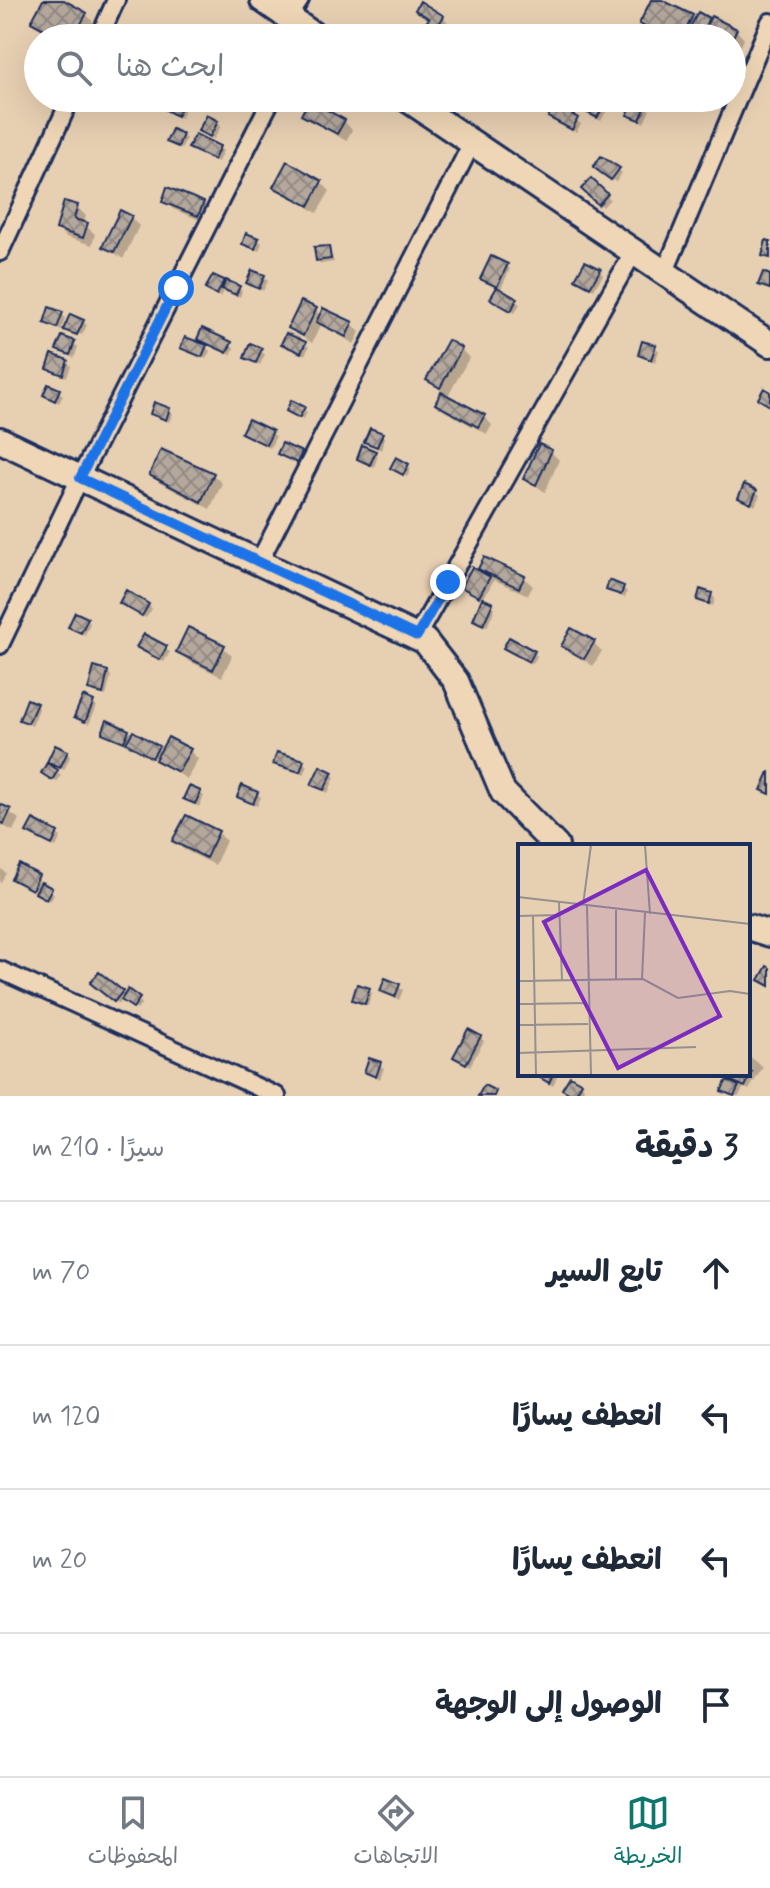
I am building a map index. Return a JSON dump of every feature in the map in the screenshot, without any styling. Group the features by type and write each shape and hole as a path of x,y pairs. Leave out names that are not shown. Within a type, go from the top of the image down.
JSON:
{"street":[{"path":"263,0 301,24"},
{"path":"104,24 113,1"},
{"path":"746,79 770,22"},
{"path":"0,252 65,112"},
{"path":"0,645 7,611 80,478 265,112"},
{"path":"427,112 770,344"},
{"path":"664,274 732,112"},
{"path":"259,562 472,143"},
{"path":"417,636 633,253"},
{"path":"0,440 425,641 456,681 503,792 554,844"},
{"path":"750,928 770,934"},
{"path":"0,970 277,1096"}],"building":[{"path":"43,0 64,0 87,13 81,24 31,22"},
{"path":"651,0 662,0 693,15 689,24 639,24"},
{"path":"420,1 444,16 439,24 425,24 429,18 415,10"},
{"path":"698,12 709,18 706,24 692,24"},
{"path":"711,16 727,24 707,24"},
{"path":"303,112 331,112 345,120 337,134 301,115"},
{"path":"551,112 567,112 578,118 572,130 548,117"},
{"path":"586,112 600,112 597,118"},
{"path":"628,112 644,112 640,120 627,115"},
{"path":"207,115 218,121 210,137 198,131"},
{"path":"172,129 183,134 178,147 166,142"},
{"path":"195,134 220,146 214,160 188,148"},
{"path":"601,156 620,168 611,180 593,167"},
{"path":"287,161 322,181 309,206 273,187"},
{"path":"591,178 608,194 598,205 581,189"},
{"path":"167,187 204,202 198,216 162,202"},
{"path":"64,201 78,205 74,219 88,223 83,238 56,229"},
{"path":"120,210 132,216 114,252 102,247"},
{"path":"246,233 259,238 255,249 242,244"},
{"path":"766,240 770,241 770,258 762,256"},
{"path":"329,246 331,259 316,261 314,247"},
{"path":"491,256 508,264 497,287 480,279"},
{"path":"585,261 601,269 590,287 575,279"},
{"path":"252,270 265,275 259,289 246,283"},
{"path":"763,272 770,275 770,289 758,285"},
{"path":"213,275 224,280 217,295 205,289"},
{"path":"226,280 240,286 236,295 222,289"},
{"path":"497,287 517,299 511,311 490,299"},
{"path":"301,301 317,308 303,336 288,328"},
{"path":"49,307 63,312 57,328 44,323"},
{"path":"323,308 353,322 346,337 316,322"},
{"path":"70,314 84,320 77,335 63,330"},
{"path":"202,328 232,342 227,353 197,339"},
{"path":"286,333 306,342 301,353 281,344"},
{"path":"62,336 75,341 70,355 56,350"},
{"path":"185,337 207,345 202,357 180,348"},
{"path":"448,340 462,348 440,388 426,380"},
{"path":"642,341 656,345 651,360 638,355"},
{"path":"250,343 262,348 256,363 244,358"},
{"path":"52,354 68,360 63,375 47,369"},
{"path":"48,384 60,389 55,401 43,395"},
{"path":"764,388 770,392 770,406 758,399"},
{"path":"441,392 485,415 478,427 435,404"},
{"path":"291,400 305,407 299,418 286,411"},
{"path":"154,402 170,408 166,420 150,414"},
{"path":"248,419 273,431 266,445 241,433"},
{"path":"370,428 383,433 377,447 364,442"},
{"path":"282,443 302,452 297,463 277,454"},
{"path":"539,444 552,450 536,485 523,479"},
{"path":"362,445 376,451 370,465 357,459"},
{"path":"161,449 214,473 201,502 149,475"},
{"path":"396,457 409,464 403,475 390,468"},
{"path":"744,484 757,490 751,504 738,498"},
{"path":"484,557 525,576 519,588 478,569"},
{"path":"472,567 490,577 479,597 461,587"},
{"path":"609,580 624,586 621,595 606,590"},
{"path":"700,589 712,593 709,604 697,600"},
{"path":"126,590 149,604 142,616 119,603"},
{"path":"482,598 493,603 483,625 473,620"},
{"path":"75,612 88,618 81,633 68,627"},
{"path":"188,627 225,645 213,670 176,652"},
{"path":"571,628 595,641 584,659 561,646"},
{"path":"144,634 167,646 160,660 136,647"},
{"path":"509,637 535,651 529,662 503,648"},
{"path":"94,667 108,671 103,694 88,690"},
{"path":"83,696 94,701 85,722 74,717"},
{"path":"27,699 37,703 28,723 19,720"},
{"path":"107,720 129,730 124,742 102,733"},
{"path":"133,731 159,746 152,758 126,743"},
{"path":"168,737 191,749 178,772 155,760"},
{"path":"55,745 68,751 60,768 47,762"},
{"path":"277,752 304,760 300,772 273,764"},
{"path":"47,763 58,770 52,780 41,773"},
{"path":"320,766 333,772 324,790 311,785"},
{"path":"770,772 770,794 761,790"},
{"path":"242,785 258,792 253,804 237,797"},
{"path":"189,786 201,791 195,804 183,799"},
{"path":"0,804 11,809 4,824 0,822"},
{"path":"186,815 219,831 206,858 172,841"},
{"path":"33,819 58,832 52,845 26,832"},
{"path":"19,864 39,875 32,890 11,879"},
{"path":"41,882 52,888 46,899 35,893"},
{"path":"767,966 770,968 770,986 759,980"},
{"path":"99,972 123,991 114,1002 90,983"},
{"path":"385,978 400,984 395,997 380,991"},
{"path":"357,984 370,988 365,1004 352,1000"},
{"path":"128,989 140,998 133,1008 121,1000"},
{"path":"468,1029 481,1036 466,1064 453,1057"},
{"path":"369,1058 381,1062 376,1077 364,1072"},
{"path":"752,1072 745,1087 727,1079 728,1076 750,1076"},
{"path":"537,1076 552,1076 549,1083"},
{"path":"570,1076 582,1083 574,1096 562,1089"},
{"path":"727,1080 739,1086 734,1096 721,1091"},
{"path":"484,1085 496,1091 494,1096 478,1096"}],"route":[{"path":"176,288 80,478 417,636 448,582"}]}
